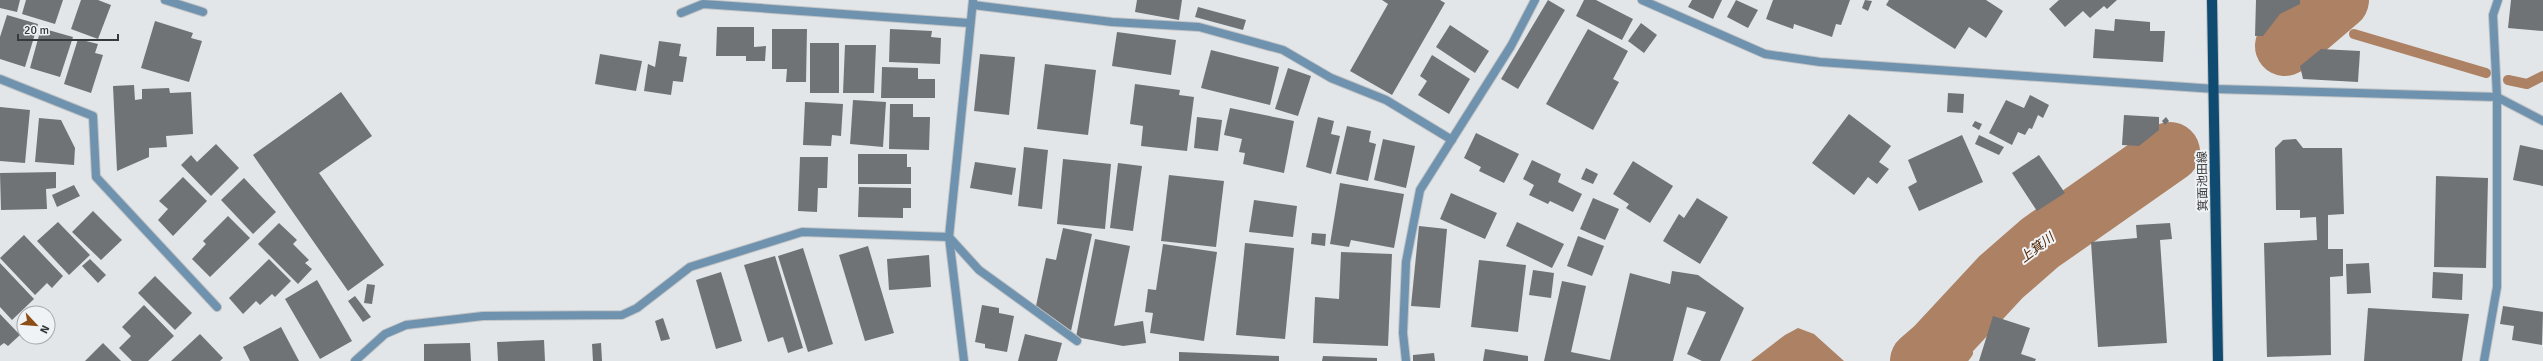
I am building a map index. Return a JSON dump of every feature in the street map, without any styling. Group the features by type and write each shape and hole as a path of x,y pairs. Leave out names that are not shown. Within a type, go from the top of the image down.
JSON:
{"main road":[{"name":"箕面池田線","path":"2212,0 2215,89 2218,361"}],"street":[{"path":"165,0 204,12"},
{"path":"1406,361 1403,333 1406,262 1420,190 1511,46 1535,0"},
{"path":"1642,0 1765,54 1820,62 2215,89 2497,98 2543,121"},
{"path":"2484,361 2497,287 2497,98 2493,15 2498,0"},
{"path":"964,361 949,237 969,23 973,2 1112,22 1199,27 1282,50 1331,78 1386,100 1452,140"},
{"path":"681,14 703,4 969,23"},
{"path":"0,79 93,116 96,177 217,307"},
{"path":"355,361 385,334 406,325 483,316 622,316 637,308 690,267 802,232 949,237 979,270 1077,341"}],"shaded area":[{"path":"1798,328 1814,334 1844,361 1751,361 1785,335"}],"building":[{"path":"0,0 20,0 17,12 0,8"},
{"path":"26,0 63,0 55,24 22,14"},
{"path":"81,0 98,0 111,5 98,39 71,29"},
{"path":"1137,0 1182,0 1179,20 1135,12"},
{"path":"1382,0 1440,0 1445,3 1392,95 1350,71 1388,4"},
{"path":"1548,0 1565,10 1518,89 1501,79"},
{"path":"1584,0 1596,0 1633,19 1622,40 1576,16"},
{"path":"1692,0 1722,0 1713,19 1688,7"},
{"path":"1736,0 1758,10 1748,28 1727,17"},
{"path":"1773,0 1850,0 1841,25 1836,24 1832,37 1794,24 1793,29 1766,19"},
{"path":"1865,0 1872,1 1868,11 1862,8"},
{"path":"1889,0 1986,0 2003,11 1986,38 1969,27 1955,49 1886,5"},
{"path":"2059,0 2117,0 2107,9 2104,6 2090,18 2083,11 2065,27 2049,9"},
{"path":"2256,0 2300,0 2300,4 2280,14 2263,36 2255,36"},
{"path":"2511,0 2543,0 2543,31 2508,28"},
{"path":"1198,7 1246,20 1243,30 1195,17"},
{"path":"7,15 38,24 25,67 0,59 0,37"},
{"path":"2115,19 2150,22 2150,31 2165,31 2163,62 2093,58 2095,29 2114,31"},
{"path":"155,21 193,33 191,38 202,41 189,82 141,68"},
{"path":"1641,23 1657,35 1644,53 1628,41"},
{"path":"1450,25 1489,51 1475,73 1436,47"},
{"path":"717,27 754,27 754,47 766,46 765,61 746,61 746,56 716,56"},
{"path":"41,28 73,37 60,77 30,68"},
{"path":"772,29 807,29 806,82 786,82 787,69 772,69"},
{"path":"890,29 932,31 931,37 941,38 940,64 889,62"},
{"path":"1588,29 1628,51 1613,79 1619,82 1593,130 1546,104"},
{"path":"1117,32 1176,40 1171,75 1112,66"},
{"path":"78,39 98,44 95,53 103,55 91,93 64,84"},
{"path":"659,41 681,44 679,56 687,57 683,82 673,81 671,95 644,91 648,64 655,67"},
{"path":"810,43 839,43 839,93 810,93"},
{"path":"845,45 876,45 874,93 843,93"},
{"path":"2321,49 2360,51 2358,82 2303,79 2300,66"},
{"path":"1211,50 1279,67 1270,105 1201,88"},
{"path":"600,54 642,61 636,91 595,84"},
{"path":"980,54 1015,57 1009,115 974,111"},
{"path":"1432,55 1470,79 1449,114 1418,95 1427,81 1420,76"},
{"path":"1045,64 1096,70 1088,135 1037,129"},
{"path":"882,67 918,68 918,79 935,79 935,98 881,98"},
{"path":"1288,68 1311,76 1298,116 1275,109"},
{"path":"1135,84 1180,90 1179,95 1194,97 1187,151 1141,146 1143,126 1130,124"},
{"path":"134,85 135,100 142,99 142,89 169,88 170,93 191,92 193,134 166,136 167,147 149,148 149,157 117,171 113,86"},
{"path":"341,92 372,136 319,173 384,265 348,291 253,155"},
{"path":"1948,93 1964,94 1963,113 1947,112"},
{"path":"2030,95 2049,105 2043,118 2038,115 2032,129 2029,128 2025,135 2018,132 2012,145 1989,133 2006,100 2024,108"},
{"path":"853,100 886,102 883,147 850,144"},
{"path":"805,102 843,104 841,136 832,135 831,146 803,145"},
{"path":"890,104 913,104 913,117 930,117 929,150 889,149"},
{"path":"0,107 30,110 25,163 0,161"},
{"path":"1230,108 1294,121 1284,173 1243,164 1245,153 1239,152 1242,139 1224,135"},
{"path":"1849,114 1891,146 1879,162 1889,169 1877,184 1868,177 1854,195 1812,163"},
{"path":"2124,115 2159,117 2159,130 2139,146 2122,145"},
{"path":"1197,117 1222,120 1218,151 1194,148"},
{"path":"1318,117 1334,121 1331,134 1340,136 1331,174 1306,167"},
{"path":"2166,117 2169,121 2165,125 2162,121"},
{"path":"39,118 61,120 75,148 74,165 35,162"},
{"path":"1975,121 1982,124 1979,130 1972,126"},
{"path":"1347,126 1371,131 1369,142 1376,144 1368,181 1336,174"},
{"path":"1476,133 1519,154 1504,183 1479,171 1481,167 1464,158"},
{"path":"1962,135 1983,182 1919,211 1908,187 1917,182 1908,160"},
{"path":"1979,135 2004,147 1999,155 1975,144"},
{"path":"1383,139 1415,146 1406,188 1374,180"},
{"path":"2296,139 2303,148 2342,148 2344,214 2328,215 2328,249 2343,249 2343,276 2330,277 2331,355 2267,357 2264,243 2317,240 2316,217 2300,218 2300,210 2276,210 2275,148 2283,140"},
{"path":"216,144 239,168 211,196 181,165 191,155 197,162"},
{"path":"2520,145 2543,150 2543,186 2513,180"},
{"path":"1024,147 1048,150 1042,209 1018,206"},
{"path":"858,154 907,154 907,167 911,167 911,184 858,184"},
{"path":"2039,155 2065,193 2037,211 2012,173"},
{"path":"800,157 828,157 827,188 818,188 817,212 798,211"},
{"path":"1063,159 1111,164 1105,229 1057,224"},
{"path":"1532,160 1561,174 1558,182 1582,194 1573,212 1550,201 1548,204 1529,195 1534,185 1523,179"},
{"path":"1633,161 1673,186 1650,223 1626,208 1629,204 1613,194"},
{"path":"975,162 1016,168 1012,195 970,188"},
{"path":"1118,163 1142,166 1133,231 1110,228"},
{"path":"1586,168 1598,174 1593,184 1581,179"},
{"path":"56,172 56,188 46,189 47,209 1,210 0,173"},
{"path":"1169,175 1224,181 1216,247 1161,241"},
{"path":"2436,176 2488,178 2486,268 2434,267"},
{"path":"183,177 207,201 173,236 158,220 168,209 159,201"},
{"path":"244,178 276,212 253,234 221,200"},
{"path":"1340,183 1404,194 1394,248 1351,240 1349,247 1330,244"},
{"path":"74,185 80,196 57,207 52,195"},
{"path":"859,187 911,188 911,208 903,208 903,218 858,217"},
{"path":"1451,193 1497,213 1485,239 1440,219"},
{"path":"1593,198 1619,209 1605,240 1580,229"},
{"path":"1697,198 1728,217 1700,264 1663,241 1679,214 1684,218"},
{"path":"1254,200 1297,206 1293,237 1249,232"},
{"path":"93,211 122,240 101,260 72,232"},
{"path":"228,216 250,238 210,277 192,259 206,244 203,241"},
{"path":"58,222 90,255 69,275 37,241"},
{"path":"1517,222 1564,244 1552,268 1506,246"},
{"path":"279,223 297,240 293,244 309,260 305,263 312,269 298,284 258,244"},
{"path":"2170,223 2172,239 2160,240 2167,343 2098,347 2091,242 2137,238 2136,225"},
{"path":"1419,226 1447,229 1440,308 1411,306"},
{"path":"1063,228 1092,234 1071,331 1036,306 1046,258 1056,260"},
{"path":"1312,233 1326,234 1325,246 1311,244"},
{"path":"24,235 63,276 52,288 47,283 35,295 0,258"},
{"path":"1578,236 1604,246 1592,276 1567,266"},
{"path":"1095,239 1130,246 1114,326 1143,321 1146,343 1123,346 1076,337"},
{"path":"1245,243 1294,248 1285,339 1236,335"},
{"path":"1163,244 1217,252 1204,341 1150,333 1153,313 1145,312 1148,289 1156,290"},
{"path":"868,246 894,333 865,341 839,255"},
{"path":"803,248 833,344 808,352 778,256"},
{"path":"1341,252 1392,254 1388,346 1313,343 1315,297 1339,299"},
{"path":"929,255 931,287 889,290 887,259"},
{"path":"775,256 803,348 788,353 783,337 768,342 744,265"},
{"path":"90,259 106,275 98,283 82,266"},
{"path":"269,259 291,281 275,297 272,294 260,305 256,301 243,314 229,298"},
{"path":"1479,260 1526,265 1518,332 1471,327"},
{"path":"0,263 34,299 28,305 16,305 16,316 12,320 0,307"},
{"path":"2369,263 2371,293 2347,294 2346,264"},
{"path":"1533,270 1554,273 1551,298 1529,295"},
{"path":"1672,271 1698,275 1744,308 1720,361 1702,361 1687,354 1706,312 1687,307 1673,361 1544,361 1562,281 1586,286 1571,352 1610,360 1630,273 1670,284"},
{"path":"721,272 742,341 716,349 696,280"},
{"path":"2433,272 2463,274 2462,300 2432,298"},
{"path":"155,276 192,313 175,330 138,293"},
{"path":"317,280 352,341 320,359 285,299"},
{"path":"367,284 375,285 372,304 364,303"},
{"path":"355,296 371,317 363,322 348,301"},
{"path":"144,305 174,336 148,361 132,361 119,348 131,336 122,327"},
{"path":"982,305 999,308 999,313 1014,316 1007,352 985,348 985,344 975,342"},
{"path":"2503,306 2543,312 2542,345 2512,340 2514,326 2500,324"},
{"path":"2368,308 2469,314 2462,361 2364,361"},
{"path":"0,314 16,331 16,339 8,346 4,343 0,346"},
{"path":"1993,316 2030,328 2021,354 2036,359 2035,361 1979,361"},
{"path":"663,318 670,339 661,341 655,321"},
{"path":"281,327 299,361 250,361 243,347"},
{"path":"200,334 223,358 220,361 171,361"},
{"path":"1025,334 1062,343 1057,361 1018,361"},
{"path":"544,340 545,361 498,361 497,342"},
{"path":"103,343 121,361 85,361"},
{"path":"470,343 471,361 424,361 424,344"},
{"path":"601,343 602,361 593,361 592,344"},
{"path":"1485,349 1528,356 1528,361 1483,361"},
{"path":"1179,352 1279,356 1279,361 1179,361"},
{"path":"1434,353 1435,361 1413,361 1413,355"},
{"path":"1323,356 1377,358 1377,361 1322,361"}],"waterway":[{"name":"上箕川","path":"2285,46 2339,0"},
{"path":"2314,22 2329,27"},
{"path":"2354,34 2486,73"},
{"path":"2508,80 2527,84 2543,76"},
{"name":"上箕川","path":"1920,361 1935,348 2001,277 2040,243 2170,152"},
{"path":"1953,329 1962,340 1968,353 1962,361"}]}
